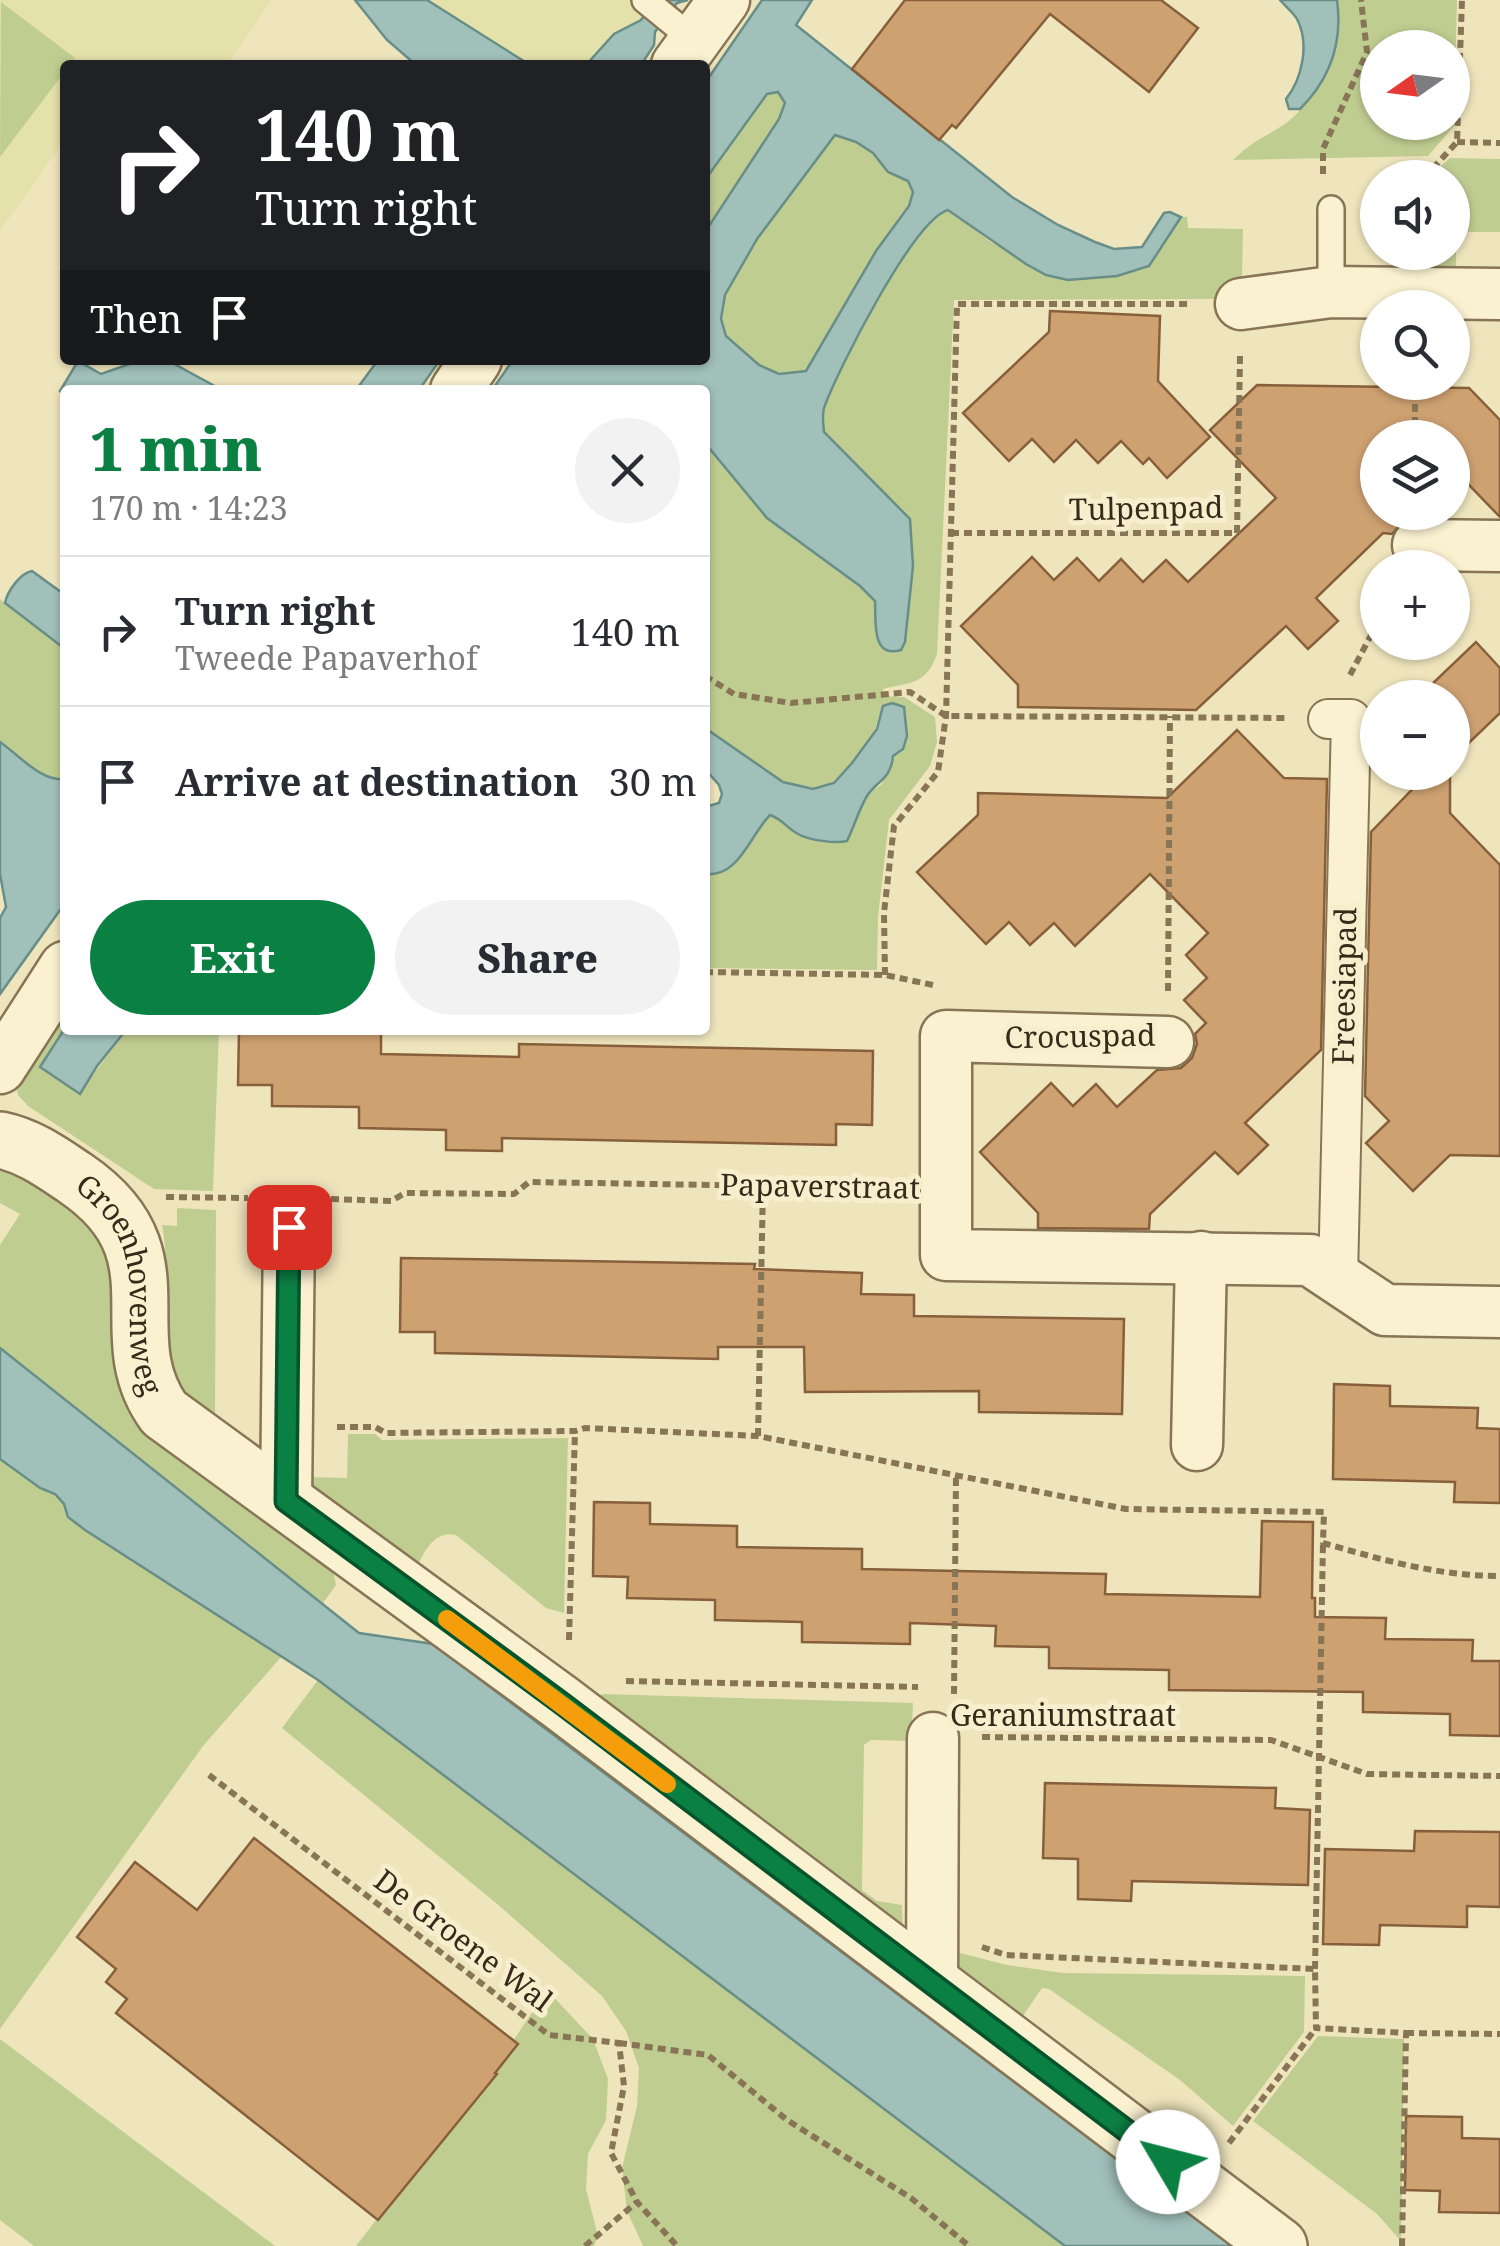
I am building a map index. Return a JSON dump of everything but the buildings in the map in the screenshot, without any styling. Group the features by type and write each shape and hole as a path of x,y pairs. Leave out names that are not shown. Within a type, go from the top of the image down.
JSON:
{"street":[{"path":"682,43 724,0"},
{"path":"1241,304 1331,292 1500,294"},
{"path":"1418,545 1500,546"},
{"name":"Freesiapad","path":"1328,719 1351,719 1338,1277"},
{"path":"0,1068 60,976"},
{"path":"946,1036 946,1190"},
{"name":"Crocuspad","path":"946,1036 1168,1042"},
{"name":"Groenhovenweg","path":"0,1140 23,1145 55,1164 88,1186 121,1218 137,1251 144,1366 151,1395 164,1413 286,1501 568,1691 932,1986 1279,2246"},
{"name":"Papaverstraat","path":"946,1190 946,1255 1310,1260 1385,1310 1500,1312"},
{"path":"286,1501 286,1426 306,1213"},
{"path":"1198,1445 1201,1257"},
{"path":"932,1986 943,1738"}],"lane":[{"path":"648,3 682,43"},
{"path":"1331,209 1331,292"}],"path":[{"path":"1331,209 1324,191 1323,149 1368,52 1360,0"},
{"path":"1440,160 1457,142 1462,0"},
{"path":"1457,142 1500,143"},
{"path":"885,975 884,912 894,826 938,772 946,716 957,304 1241,304"},
{"name":"Tulpenpad","path":"951,533 1237,533 1241,304"},
{"path":"710,679 734,694 791,703 910,692 946,716 1328,719 1360,657"},
{"name":"Crocuspad","path":"1168,1042 1170,716"},
{"path":"710,972 885,975 934,985 934,1017 946,1036"},
{"name":"Papaverstraat","path":"306,1213 392,1201 405,1193 514,1194 530,1182 946,1190"},
{"path":"758,1436 763,1186"},
{"path":"121,1218 152,1197 249,1198"},
{"path":"286,1426 376,1427 386,1433 586,1428 758,1436 1126,1509 1324,1512 1316,2028 1198,2184"},
{"path":"568,1691 576,1431"},
{"path":"943,1738 956,1476"},
{"path":"1323,1543 1420,1570 1500,1576"},
{"name":"Geraniumstraat","path":"568,1691 932,1687 943,1738 1271,1740 1367,1774 1500,1776"},
{"name":"De Groene Wal","path":"209,1775 549,2035 708,2056 787,2120 911,2198 969,2246"},
{"path":"932,1931 1006,1955 1315,1968"},
{"path":"1316,2028 1500,2034"},
{"path":"1402,2246 1406,2033"},
{"path":"618,2043 624,2086 611,2153 638,2202 678,2246"},
{"path":"586,2246 638,2202"}],"shaded area":[{"path":"0,0 271,0 231,60 60,60 60,147 0,231"},
{"path":"427,0 655,0 641,20 614,34 591,60 522,60"}],"green space":[{"path":"1337,0 1457,0 1456,30 1360,30 1360,140 1442,140 1428,156 1233,160 1300,110 1325,64 1335,29"},
{"path":"1,2 75,58 60,60 60,78 0,157"},
{"path":"778,92 785,103 779,119 710,224 710,173 767,94"},
{"path":"835,135 873,153 888,172 908,181 913,192 909,206 876,251 806,371 779,374 759,365 727,336 720,319 724,295 757,239"},
{"path":"1500,159 1500,232 1470,232 1470,160 1448,160"},
{"path":"948,210 992,243 1148,266 1181,217 1187,217 1188,228 1243,229 1242,279 1216,299 954,300 937,654 922,677 883,689 885,696 904,697 935,717 937,742 930,766 889,820 878,917 877,970 710,968 710,874 735,862 770,815 802,836 847,841 869,792 881,785 886,775 879,716 868,741 844,772 832,783 815,789 765,771 710,732 710,449 767,518 875,601 877,641 900,650 905,642 913,566 910,519 824,432 823,414 844,362 878,298 933,220"},
{"path":"0,599 60,645 60,779 39,772 0,742"},
{"path":"60,1003 61,1035 41,1066 79,1094 122,1035 219,1035 213,1191 154,1189 28,1106 18,1095 14,1079"},
{"path":"0,1166 25,1171 107,1240 122,1391 136,1418 333,1570 336,1585 323,1603 0,1348 0,1245 20,1214 0,1203"},
{"path":"177,1208 216,1210 215,1424 180,1384 169,1341 162,1225 177,1226"},
{"path":"348,1434 375,1434 382,1440 568,1438 564,1613 546,1608 456,1535 435,1540 414,1573 310,1489 310,1477 347,1478"},
{"path":"0,1459 55,1494 68,1517 85,1530 282,1656 203,1746 0,2029"},
{"path":"318,1680 1065,2246 643,2246 627,2211 622,2168 637,2106 639,2068 626,2031 602,1996 496,1903 282,1728"},
{"path":"604,1694 913,1703 911,1741 871,1740 864,1745 862,1890 877,1901 902,1905 903,1934 592,1707"},
{"path":"952,1951 1007,1965 1063,1973 1305,1976 1304,2032 1233,2126 1180,2080 1049,1989 1042,1988 1016,2026 955,1980"},
{"path":"547,1990 593,2039 608,2079 606,2120 588,2154 586,2189 598,2236 594,2246 356,2246 503,2056"},
{"path":"1318,2036 1404,2039 1401,2241 1377,2214 1253,2121"},
{"path":"0,2039 275,2246 34,2246 0,2220"}],"water":[{"path":"355,0 427,0 522,60 410,60 387,40"},
{"path":"655,0 688,0 677,3 655,32 654,45 644,60 591,60 614,34 641,20"},
{"path":"762,0 812,0 796,25 1012,197 1058,225 1114,249 1142,247 1164,213 1181,217 1149,266 1117,276 1068,280 1046,275 1026,264 948,210 933,220 897,267 844,363 824,408 823,420 824,432 910,519 913,566 901,650 884,649 880,644 875,601 767,518 710,449 710,385 496,385 510,365 710,365 710,224 779,119 785,103 778,92 767,94 710,173 710,76","holes":["835,135 873,153 888,172 908,181 913,192 909,206 876,251 806,371 779,374 759,365 726,336 721,319 725,295 757,239"]},
{"path":"1280,0 1337,0 1338,31 1332,59 1319,85 1300,109 1289,109 1286,99 1300,71 1303,39 1297,19"},
{"path":"76,365 85,365 101,374 127,365 176,365 213,385 64,385"},
{"path":"374,365 436,365 422,385 360,385"},
{"path":"32,571 60,591 60,645 5,603 23,575"},
{"path":"892,703 904,707 907,736 886,775 867,796 847,841 829,842 803,836 770,815 735,862 710,874 710,806 719,803 722,794 710,775 710,731 783,782 813,789 834,783 852,763 877,729 883,706"},
{"path":"0,742 39,772 60,779 60,910 0,994 0,918 6,907 0,874"},
{"path":"61,1035 122,1035 80,1094 40,1067"},
{"path":"0,1348 359,1633 433,1644 1232,2246 1065,2246 318,1680 68,1517 55,1494 0,1459"}],"slow traffic":[{"path":"447,1619 667,1784"}],"route":[{"path":"289,1227 286,1501 560,1702 1168,2162"}]}
